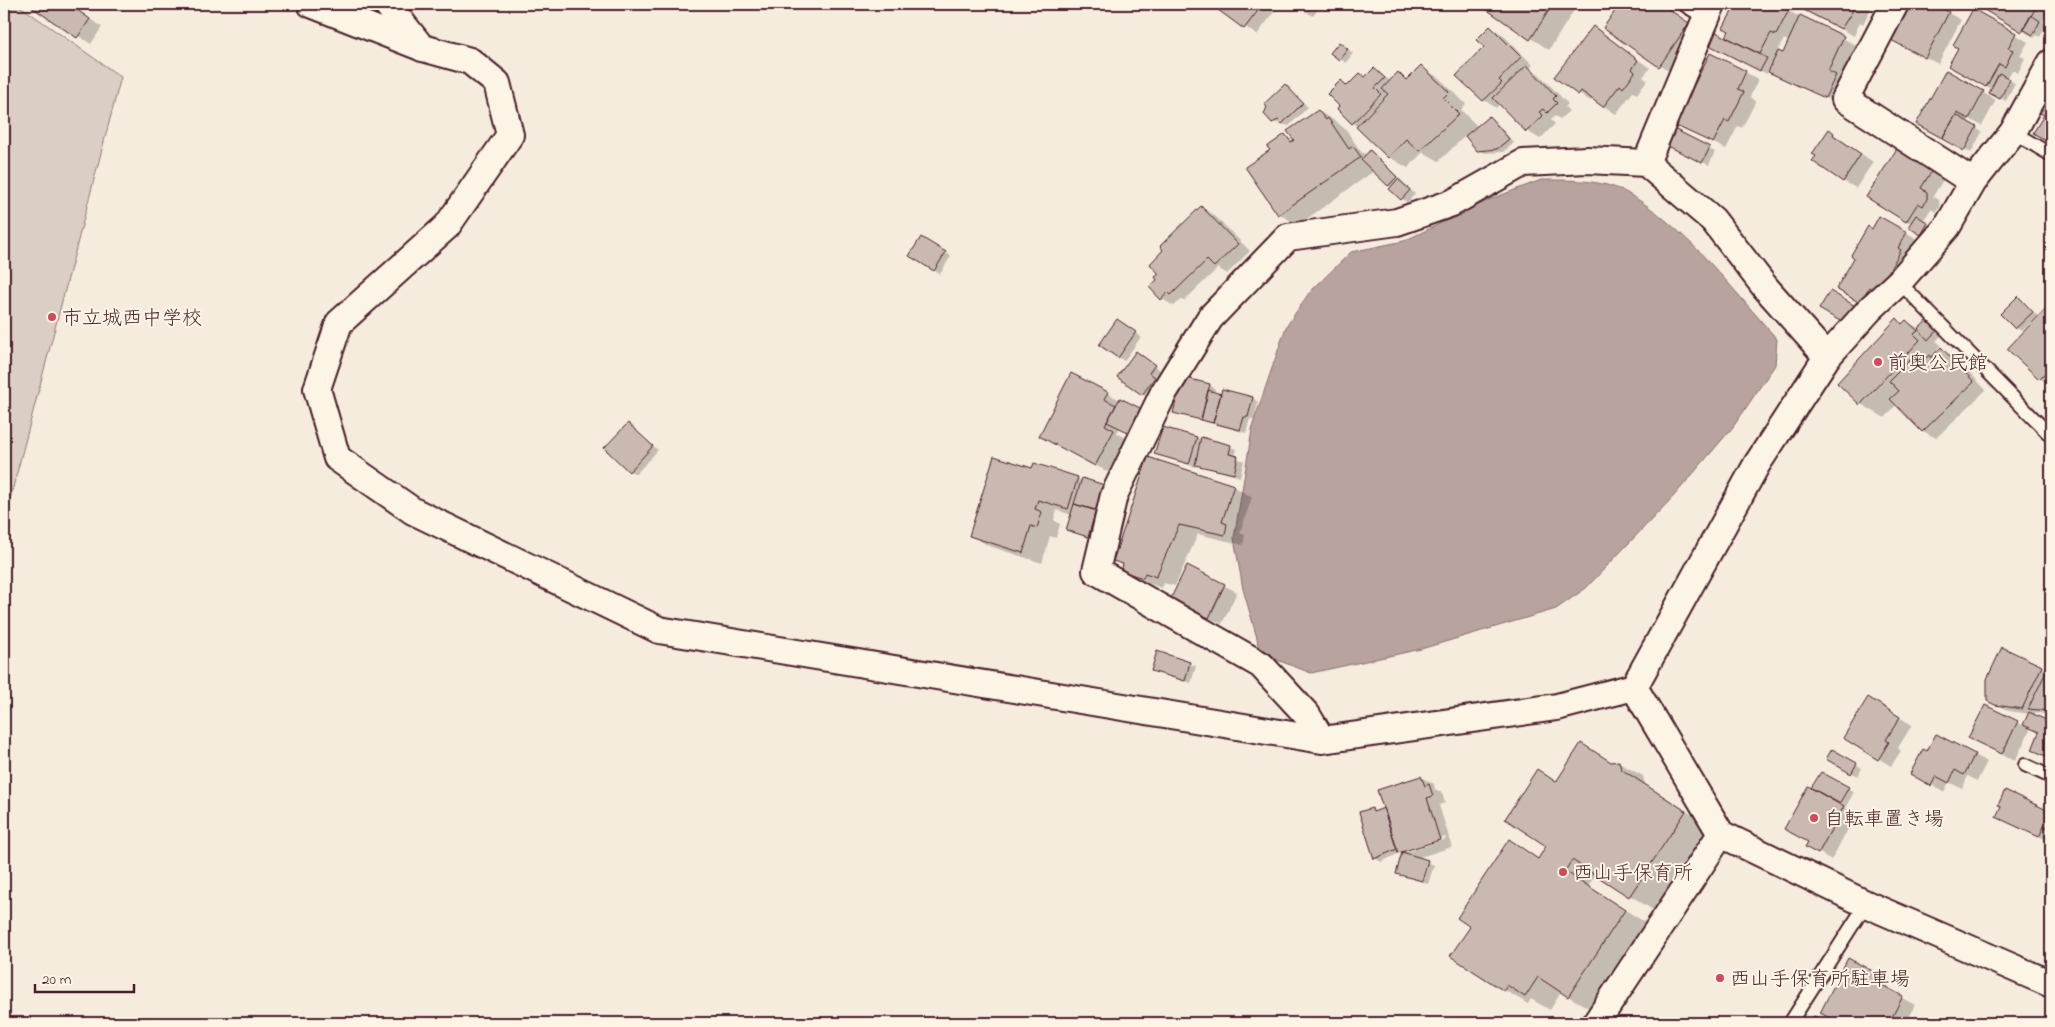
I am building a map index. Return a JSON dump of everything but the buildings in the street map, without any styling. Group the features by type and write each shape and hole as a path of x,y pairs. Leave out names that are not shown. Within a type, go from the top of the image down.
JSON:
{"street":[{"path":"311,4 423,48 470,60 497,83 510,135 446,226 339,322 317,389 337,458 413,512 659,630 1322,740 1557,708 1634,687 1757,464 1827,357 1870,309 1899,282 1947,227 1973,182 2013,132 2051,63"},
{"path":"387,4 423,48"},
{"path":"1895,4 1845,99 1973,182"},
{"path":"1646,163 1710,12"},
{"path":"1322,740 1307,715 1261,665 1096,570 1114,495 1164,392 1210,318 1288,237 1397,222 1452,204 1523,163 1587,160 1646,163 1713,220 1765,287 1827,357"},
{"path":"1634,687 1721,834 1866,904 2051,984"},
{"path":"1596,1023 1721,834"}],"lane":[{"path":"1683,4 1710,12"},
{"path":"2013,132 2051,155"},
{"path":"1899,282 2051,436"},
{"path":"2025,765 2051,777"},
{"path":"1790,1023 1866,904"}],"shaded area":[{"path":"4,4 17,4 121,77 4,522"},
{"path":"1541,180 1585,181 1607,185 1627,193 1648,206 1688,240 1777,339 1775,365 1733,427 1673,497 1586,588 1556,609 1421,649 1311,673 1259,653 1257,638 1243,589 1234,538 1253,424 1286,327 1309,293 1351,252 1404,241 1491,199"}],"place":[{"name":"市立城西中学校","path":"52,317"},
{"name":"前奥公民館","path":"1878,362"},
{"name":"自転車置き場","path":"1814,818"},
{"name":"西山手保育所","path":"1563,872"},
{"name":"西山手保育所駐車場","path":"1720,978"}]}
